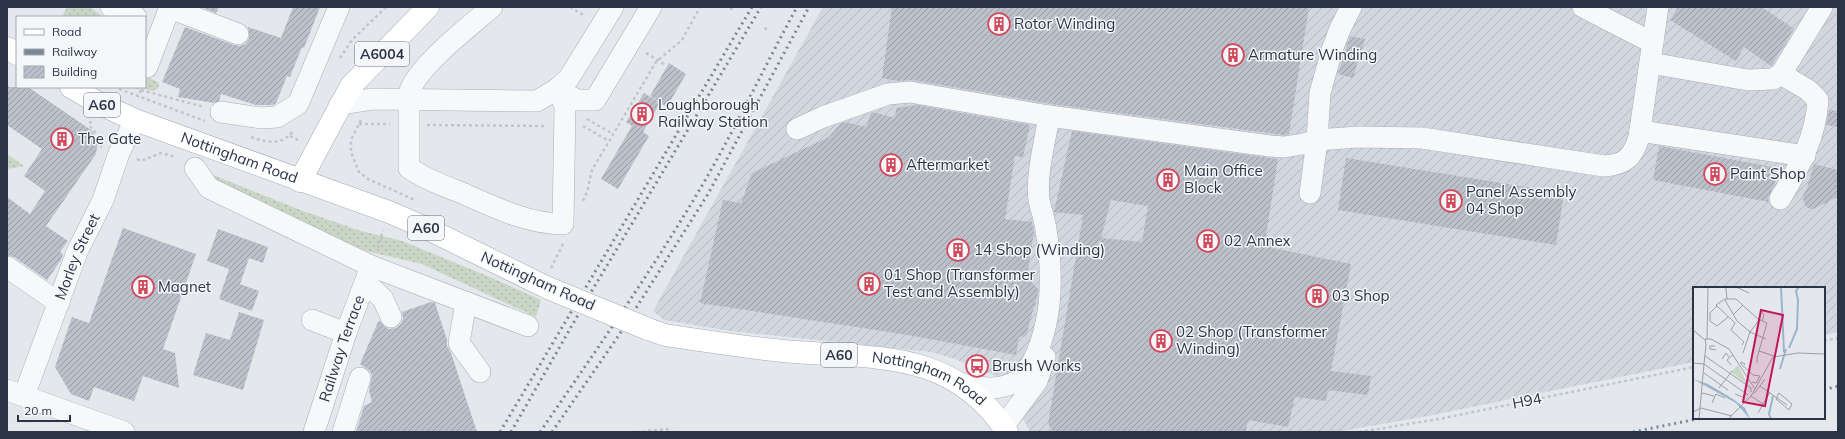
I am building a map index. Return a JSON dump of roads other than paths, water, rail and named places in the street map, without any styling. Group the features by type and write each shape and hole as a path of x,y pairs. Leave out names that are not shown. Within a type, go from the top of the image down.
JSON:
{"main road":[{"name":"A6004","path":"300,181 351,86 428,7"},
{"path":"7,48 16,53"},
{"name":"Nottingham Road","path":"73,88 100,104 135,120 300,181 395,214 548,280 648,329 665,335 782,351 871,357 908,363 935,370 975,395 992,411 1005,429"}],"street":[{"path":"111,7 134,16"},
{"path":"221,112 261,118 278,125 298,104 339,7"},
{"path":"492,7 438,55 417,76 410,87 409,164 412,170 447,187 517,216 554,224 563,224 564,106 557,89"},
{"path":"1310,193 1317,140 1320,92 1324,73 1340,29 1351,7"},
{"path":"1583,7 1653,43"},
{"path":"797,129 850,107 888,94 910,92 1049,116 1270,146 1303,144 1317,140 1364,136 1422,138 1604,166 1622,163 1630,157 1635,150 1640,131 1658,7"},
{"path":"1650,63 1748,80 1773,79 1781,74 1822,7"},
{"path":"147,67 153,24 170,8 238,34"},
{"path":"340,104 373,99 537,100 557,89 569,78 611,10 627,16 650,10"},
{"path":"557,89 577,100 595,100 650,10"},
{"path":"1780,199 1805,156 1814,128 1818,100 1808,90 1781,74"},
{"path":"959,384 989,388 1005,386 1019,380 1029,368 1038,350 1046,326 1051,286 1046,230 1039,201 1039,177 1049,116"},
{"name":"Morley Street","path":"16,393 58,303 77,252 103,200 119,153 135,120"},
{"path":"1640,131 1805,156"},
{"path":"195,168 209,188 371,267 528,326"},
{"path":"371,267 391,316"},
{"name":"Railway Terrace","path":"317,423 346,332 371,267"},
{"path":"7,268 58,303"},
{"path":"466,302 458,342 480,372"},
{"path":"312,320 346,332"},
{"path":"1005,429 1037,381 1040,374 1048,344 1046,326"},
{"path":"317,423 345,427 360,378"},
{"path":"16,393 54,414 90,426 124,432"}],"railway":[{"path":"500,432 752,7"},
{"path":"511,432 590,294 761,7"},
{"path":"540,432 622,312 700,189 797,7"},
{"path":"552,432 619,335 708,194 809,7"},
{"path":"1825,390 1838,386"},
{"path":"1633,432 1697,419"}],"place":[{"name":"Rotor Winding","path":"999,24"},
{"name":"Armature Winding","path":"1233,55"},
{"name":"Loughborough Railway Station","path":"642,114"},
{"name":"The Gate","path":"62,139"},
{"name":"Aftermarket","path":"891,165"},
{"name":"Paint Shop","path":"1715,174"},
{"name":"Main Office Block","path":"1168,180"},
{"name":"Panel Assembly 04 Shop","path":"1451,201"},
{"name":"02 Annex","path":"1208,241"},
{"name":"14 Shop (Winding)","path":"958,250"},
{"name":"01 Shop (Transformer Test and Assembly)","path":"869,284"},
{"name":"Magnet","path":"143,287"},
{"name":"03 Shop","path":"1317,296"},
{"name":"02 Shop (Transformer Winding)","path":"1161,341"},
{"name":"Brush Works","path":"977,366"}]}
